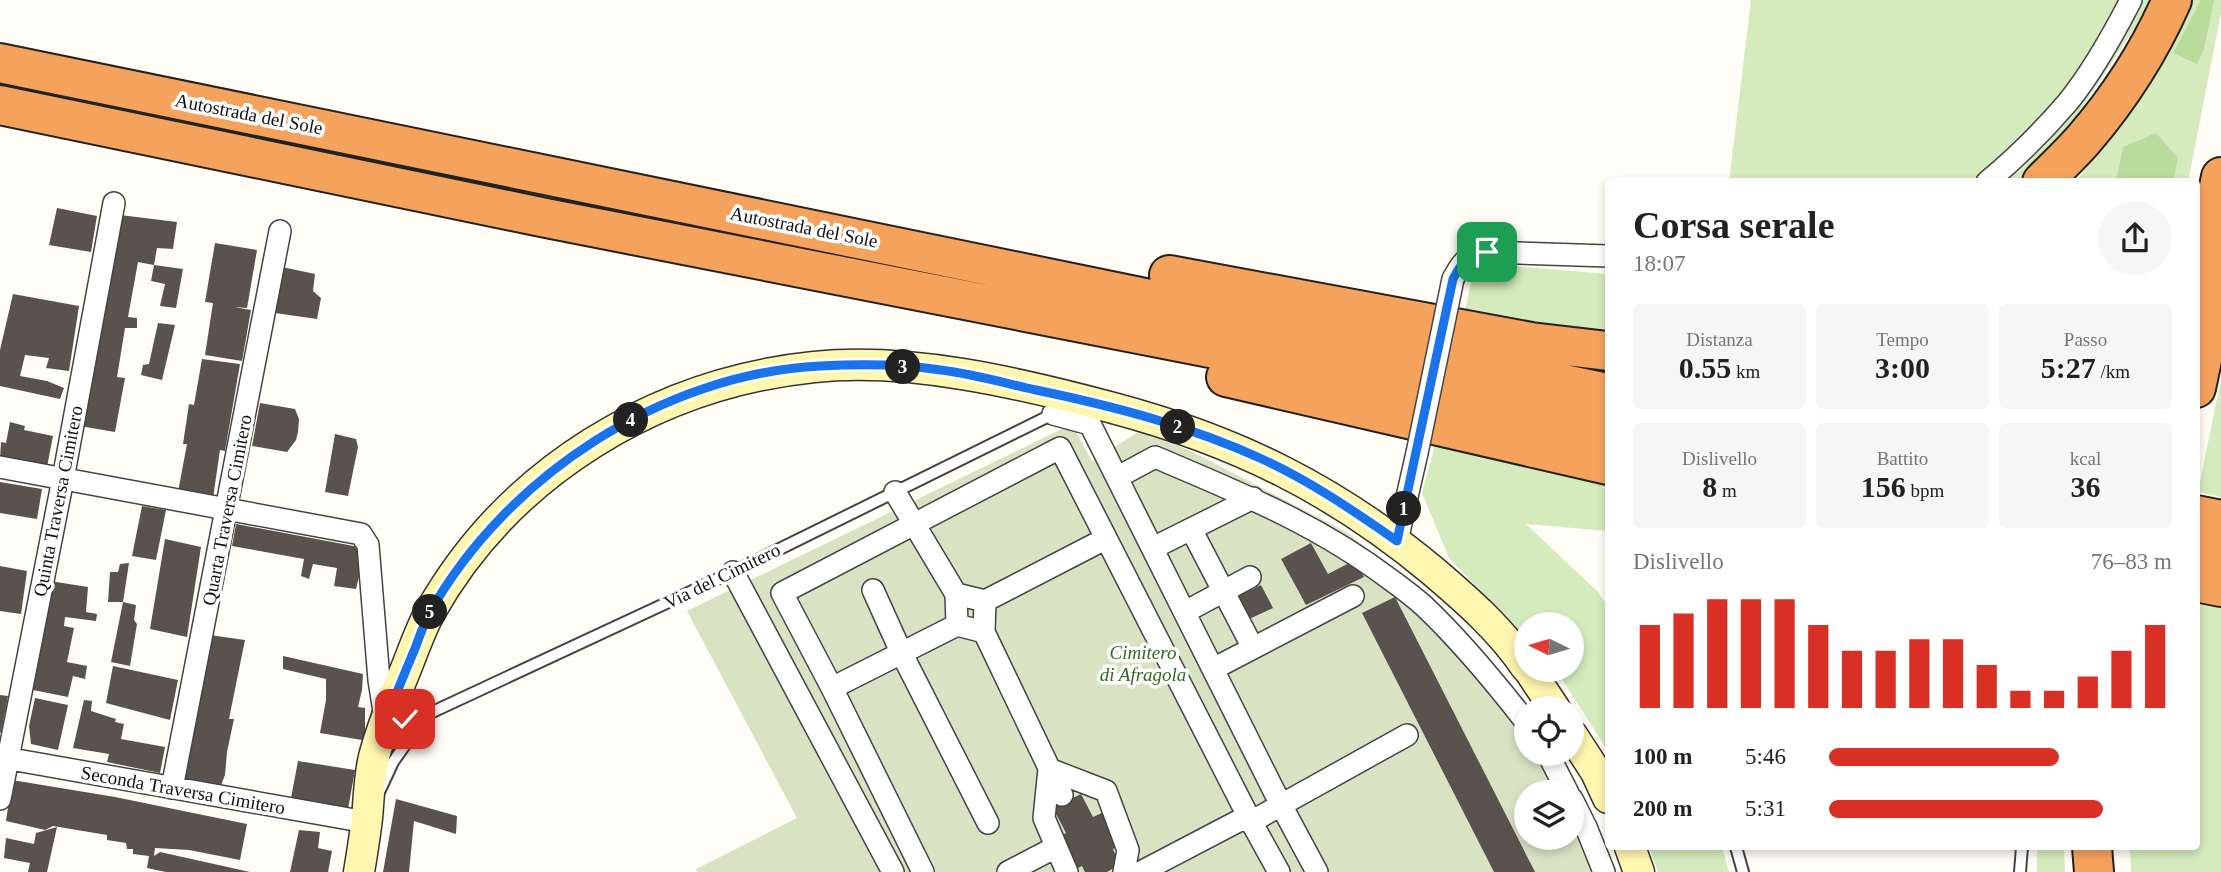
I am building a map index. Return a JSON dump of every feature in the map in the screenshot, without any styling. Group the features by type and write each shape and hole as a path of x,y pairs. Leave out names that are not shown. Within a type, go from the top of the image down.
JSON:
{"highway":[{"path":"2046,178 2084,140 2123,89 2161,26 2172,0"},
{"name":"Autostrada del Sole","path":"0,63 1605,392"},
{"path":"0,105 546,218 1605,425"},
{"path":"2200,278 2221,177"},
{"path":"731,212 985,240 1426,324 1531,342 1605,351"},
{"path":"546,218 1605,464"},
{"path":"2200,369 2221,268"},
{"path":"2200,516 2221,520"},
{"path":"2200,546 2221,551"},
{"path":"2200,583 2221,587"},
{"path":"2092,850 2094,872"},
{"path":"2111,850 2112,872"}],"main road":[{"path":"359,872 373,758 429,614 459,567 503,514 546,476 601,436 656,407 708,388 761,374 817,366 874,365 941,369 1111,407 1210,438 1264,460 1318,488 1397,541 1477,608 1514,652"},
{"path":"1584,753 1605,792"},
{"path":"1631,850 1639,872"}],"street":[{"path":"1991,178 2069,100 2113,36 2131,0"},
{"name":"Quinta Traversa Cimitero","path":"0,799 4,758 63,479 114,203"},
{"name":"Quarta Traversa Cimitero","path":"172,788 281,231"},
{"path":"1397,541 1453,279 1460,266 1468,257 1487,252 1605,256"},
{"path":"1053,414 1090,424 1317,872"},
{"path":"923,872 782,593 1060,448 1249,819 1279,872"},
{"path":"1118,477 1155,457 1252,498 1318,531 1366,561 1422,604 1477,660 1514,707"},
{"path":"0,467 361,534 369,545 379,680 386,719"},
{"path":"895,492 956,594 957,625"},
{"path":"1153,548 1252,498"},
{"path":"1192,529 1253,648"},
{"path":"956,594 985,601 1105,539"},
{"path":"733,572 893,872"},
{"path":"1185,612 1250,577"},
{"path":"873,590 901,652 988,823"},
{"path":"1213,668 1353,596"},
{"path":"985,601 984,632 1062,795"},
{"path":"832,688 957,625 984,632"},
{"path":"1141,872 1281,805 1406,735"},
{"name":"Seconda Traversa Cimitero","path":"4,758 366,822"},
{"path":"1049,769 1044,818 1067,872"},
{"path":"1049,769 1105,791 1128,850 1124,872"},
{"path":"1584,823 1604,872"},
{"path":"1008,872 1056,847"}],"lane":[{"name":"Via del Cimitero","path":"386,719 426,715 733,572 1053,414"},
{"path":"366,822 393,762 426,715"},
{"path":"1738,850 1743,872"},
{"path":"2020,872 2022,850"}],"green space":[{"path":"1751,0 2125,0 2095,60 1980,178 1729,178"},
{"path":"2143,0 2153,0 2056,147 2024,178 2009,178 2031,159 2126,28"},
{"path":"2184,0 2221,0 2221,13 2189,178 2079,178 2143,90"},
{"path":"2201,0 2214,0 2204,49 2197,64 2173,53"},
{"path":"2156,133 2178,158 2174,178 2117,178 2123,147"},
{"path":"1486,264 1605,274 1605,330 1464,315 1472,279"},
{"path":"2221,379 2221,497 2200,492"},
{"name":"Cimitero di Afragola","path":"1072,424 1092,461 1140,431 1191,451 1348,533 1436,605 1515,696 1514,766 1563,766 1569,780 1514,780 1514,850 1584,850 1584,812 1612,872 697,872 696,869 797,818 687,611"},
{"path":"1438,434 1605,470 1605,531 1526,524 1598,592 1605,602 1605,746 1584,714 1584,696 1573,696 1564,682 1584,682 1584,612 1514,612 1514,626 1449,558 1422,493"},
{"path":"2200,596 2221,602 2221,872 2131,872 2130,850 2200,850"},
{"path":"1650,850 1723,850 1729,872 1658,872"},
{"path":"2037,850 2064,850 2065,872 2037,872"}],"building":[{"path":"57,208 97,216 91,252 49,245"},
{"path":"120,215 177,222 173,249 157,248 154,265 138,262 128,317 137,318 137,328 125,328 117,377 125,378 115,432 80,426"},
{"path":"215,243 257,250 247,308 234,307 251,310 242,361 205,355 213,303 205,302"},
{"path":"154,265 183,269 176,308 160,306 165,284 151,281"},
{"path":"282,267 315,274 313,291 321,298 317,319 275,313"},
{"path":"13,294 79,306 69,371 46,368 49,358 25,355 20,376 47,381 64,388 60,399 0,386 0,350"},
{"path":"158,323 175,325 162,380 141,375 143,365 149,364"},
{"path":"202,359 240,364 225,451 220,450 213,498 178,492 187,444 183,444 189,404 194,405"},
{"path":"260,403 295,409 299,419 298,432 296,440 287,452 252,446"},
{"path":"10,422 25,426 24,430 53,436 47,467 0,459 1,442 6,443"},
{"path":"335,434 356,439 358,447 348,496 325,492"},
{"path":"0,482 42,489 37,519 0,513"},
{"path":"142,506 166,510 156,560 132,556"},
{"path":"236,524 359,547 360,573 356,589 334,586 337,568 313,564 309,579 301,576 304,559 232,546"},
{"path":"165,539 201,547 187,637 150,629"},
{"path":"1311,543 1328,574 1355,560 1364,577 1306,605 1281,559"},
{"path":"129,563 123,602 108,602 110,572 118,572 120,564"},
{"path":"0,566 27,571 21,614 0,611"},
{"path":"50,581 88,587 86,612 97,614 96,621 65,617 64,626 74,628 67,662 87,666 85,679 73,676 68,697 28,689"},
{"path":"1261,585 1273,608 1247,620 1236,597"},
{"path":"1395,597 1514,831 1514,850 1524,850 1535,872 1494,872 1362,613"},
{"path":"123,602 136,605 134,620 137,624 130,666 111,662"},
{"path":"210,635 245,640 229,719 234,719 225,775 221,785 213,787 181,780"},
{"path":"283,656 363,674 358,707 365,708 365,733 362,740 320,733 326,700 326,679 283,669"},
{"path":"113,666 178,680 170,720 106,703"},
{"path":"0,695 8,696 1,733 0,732"},
{"path":"35,698 68,705 58,750 31,744 29,726"},
{"path":"84,700 92,701 91,711 124,724 121,739 165,747 160,773 107,762 109,754 73,748"},
{"path":"298,761 355,770 348,809 291,798"},
{"path":"12,780 115,797 247,824 240,860 189,850 155,848 154,856 160,852 250,872 166,872 147,868 149,856 133,854 133,849 127,849 126,843 107,840 107,835 53,826 45,830 6,821"},
{"path":"1081,794 1093,817 1104,812 1121,845 1113,849 1117,858 1114,868 1107,872 1085,872 1082,866 1074,870 1057,838 1066,833 1053,808"},
{"path":"396,799 457,816 456,834 414,821 409,872 383,872"},
{"path":"57,827 47,872 28,872 30,863 4,858 6,838 34,844 36,833"},
{"path":"299,830 320,832 318,848 332,851 328,872 290,872"}],"route":[{"path":"405,719 386,719 429,614 459,567 503,514 546,476 601,436 656,407 708,388 761,374 817,366 874,365 941,369 1084,400 1151,418 1264,460 1318,488 1397,541 1453,279 1468,257 1487,252"}]}
